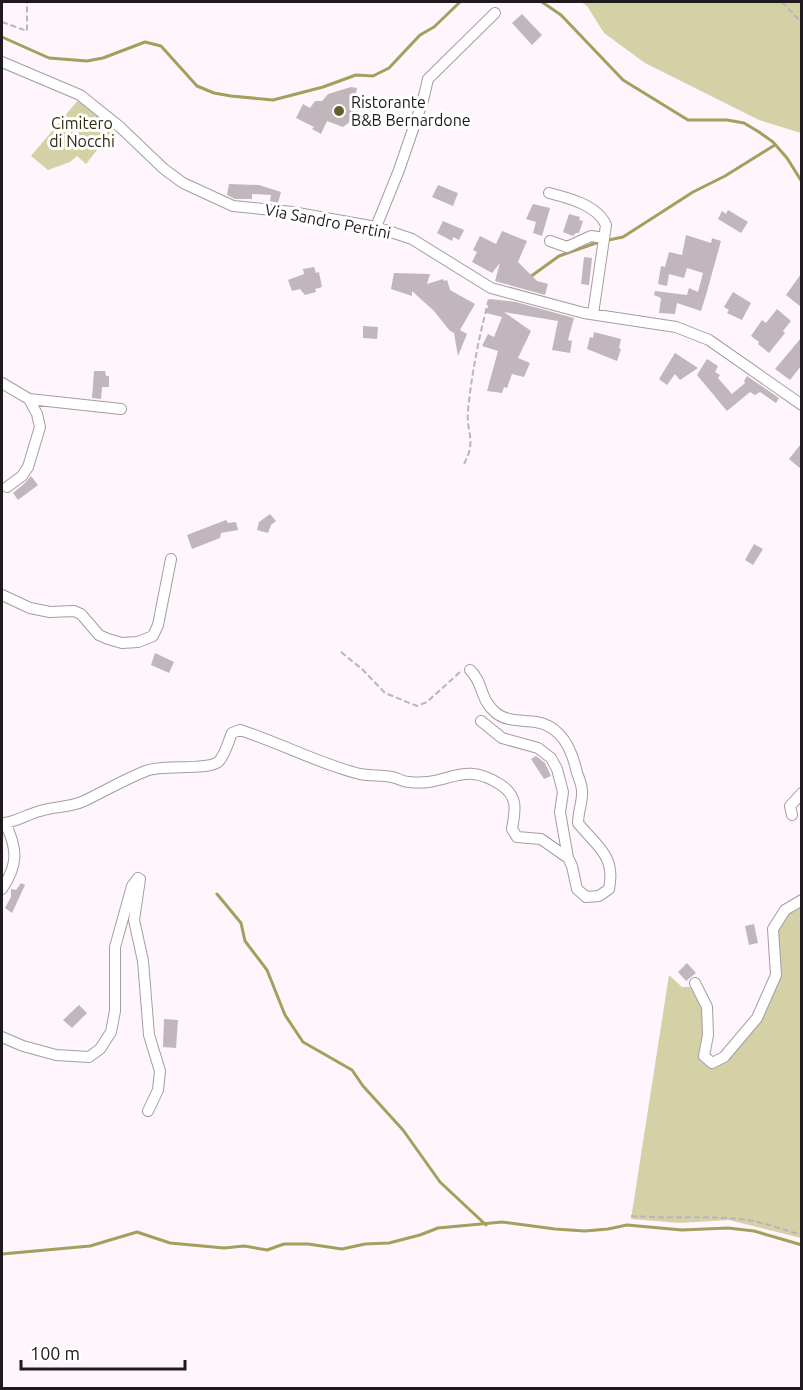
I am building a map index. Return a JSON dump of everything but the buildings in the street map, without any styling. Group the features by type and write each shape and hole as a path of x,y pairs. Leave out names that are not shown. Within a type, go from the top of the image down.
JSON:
{"street":[{"path":"376,227 399,170 428,79 495,13"},
{"name":"Via Sandro Pertini","path":"2,62 80,95 183,183 233,206 292,212 376,227 412,239 491,288 593,314 676,327 709,340 801,405"},
{"path":"549,193 573,198 602,216 606,225 593,314"},
{"path":"550,241 567,247 591,236 604,241"},
{"path":"2,383 29,399 121,409"},
{"path":"7,487 22,476 28,467 40,426 29,399"},
{"path":"2,596 30,608 50,612 74,611 81,614 99,634 108,639 122,643 138,642 153,636 158,625 171,559"},
{"path":"2,889 12,874 14,860 14,841 5,823 14,822 38,811 53,807 67,807 82,802 147,770 207,766 217,763 232,733 240,730 306,756 362,774 394,777 407,782 428,783 468,772 476,773 502,786 512,795 516,804 512,829 517,837 528,836 541,839 567,858 572,866 577,889 586,897 599,896 609,890 612,878 610,865 604,852 578,823 582,792 566,741 556,730 543,723 510,720 497,714 484,699 477,676 470,670"},
{"path":"481,721 502,738 538,748 551,758 557,769 563,792 560,812 567,858"},
{"path":"792,815 790,806 801,793"},
{"path":"2,1036 23,1046 56,1055 89,1057 100,1049 111,1032 116,1011 115,947 132,886 138,878 140,879 134,920 143,961 149,1035 160,1071 158,1090 148,1111"},
{"path":"695,983 707,1007 708,1035 704,1056 712,1063 724,1057 757,1018 776,975 773,929 785,910 801,900"}],"path":[{"path":"2,22 27,31 27,2"},
{"path":"782,2 801,22"},
{"path":"464,464 472,442 468,429 468,411 476,346 491,288"},
{"path":"341,651 363,669 386,693 417,706 427,702 452,677 461,671 470,670"},
{"path":"632,1216 667,1219 706,1217 750,1221 801,1235"}],"green space":[{"path":"581,2 801,2 801,133 759,120 645,63 604,33 587,6"},
{"name":"Cimitero di Nocchi","path":"79,99 107,121 105,124 113,130 86,164 77,156 70,162 48,170 31,156"},
{"path":"801,904 801,1238 729,1220 680,1223 631,1219 669,975 682,987 690,987 700,1005 704,1018 701,1058 728,1059 780,973 777,930 788,913"}],"waterway":[{"path":"2,37 49,58 87,61 103,58 145,42 161,46 197,86 214,93 273,100 323,87 356,75 373,76 389,68 420,35 434,27 460,2"},
{"path":"542,2 561,15 623,80 688,120 727,120 744,123 773,142 787,158 802,182"},
{"path":"530,277 559,256 599,242 623,237 693,192 725,176 775,145"},
{"path":"217,894 241,923 245,941 267,970 285,1015 303,1042 352,1070 363,1086 403,1130 440,1182 486,1225"},
{"path":"2,1254 90,1246 137,1232 170,1243 224,1248 244,1246 267,1250 284,1244 308,1244 342,1249 365,1244 389,1243 438,1228 502,1222 585,1231 627,1225 682,1230 728,1228 754,1231 802,1245"}],"place":[{"name":"Ristorante B&B Bernardone","path":"339,111"}]}
